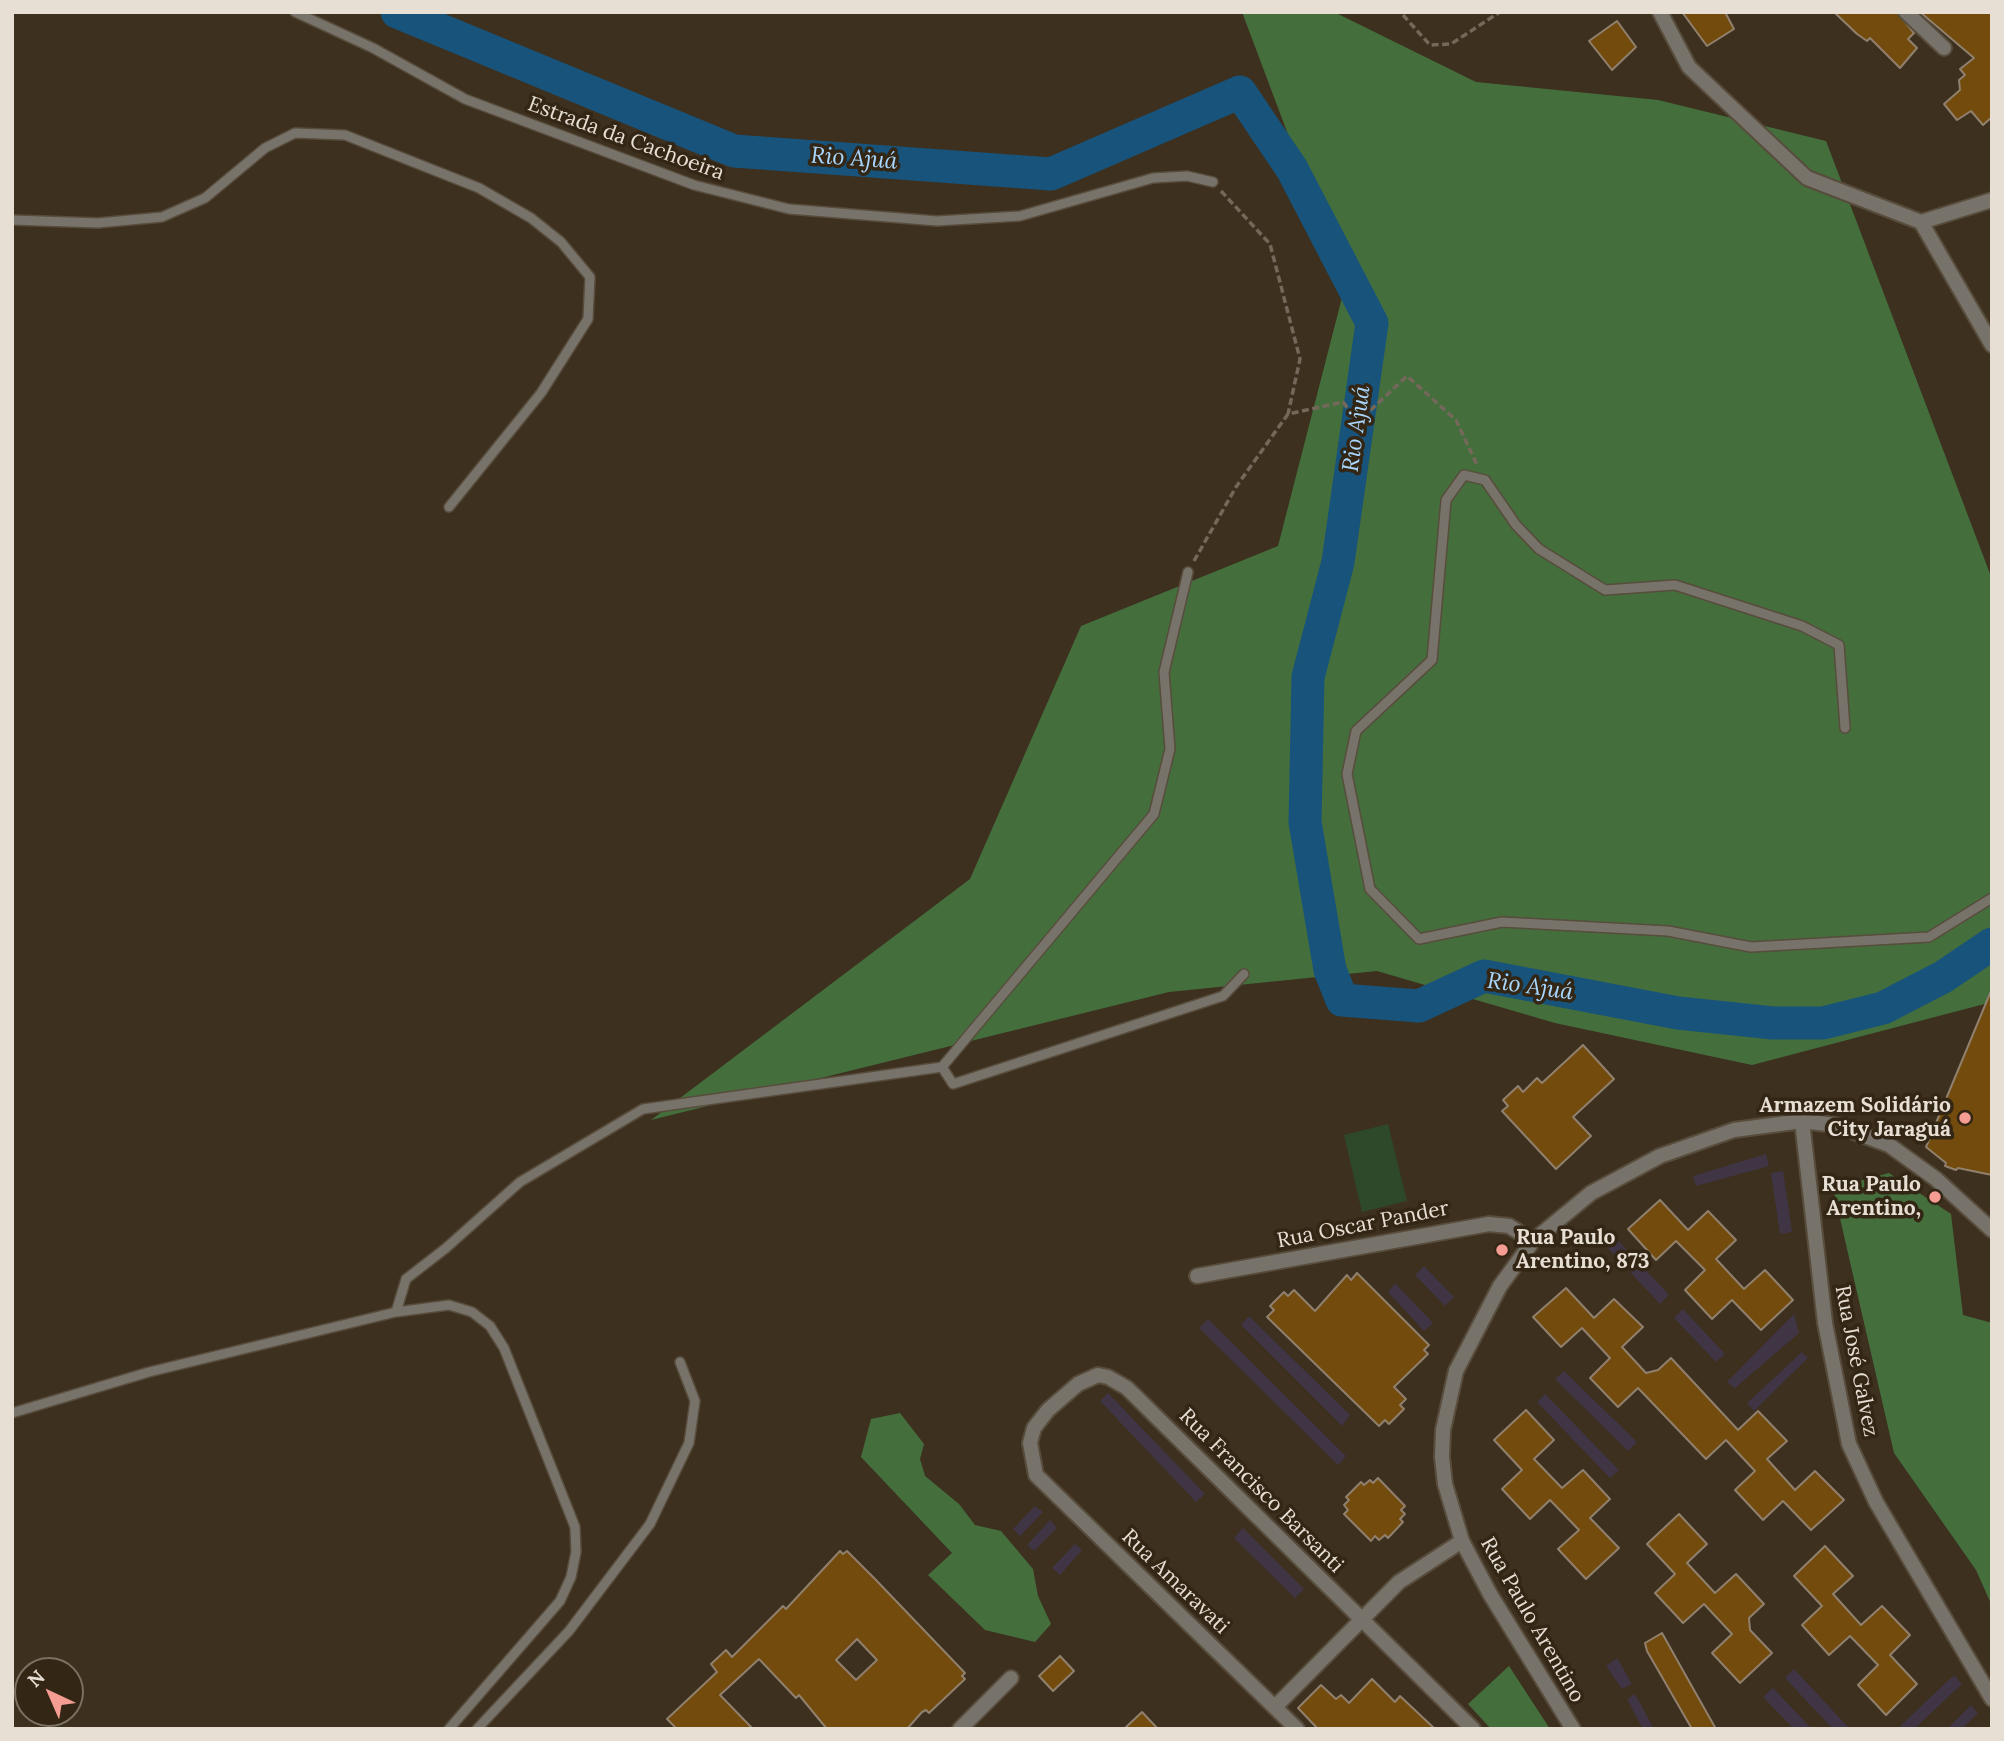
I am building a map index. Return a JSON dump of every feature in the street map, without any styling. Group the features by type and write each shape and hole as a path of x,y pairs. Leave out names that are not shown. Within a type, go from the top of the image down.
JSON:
{"street":[{"path":"1660,12 1689,67 1807,178 1921,222 1992,200"},
{"path":"1906,12 1944,48"},
{"path":"1921,222 1992,345"},
{"name":"Rua Paulo Arentino","path":"1573,1729 1497,1606 1462,1541 1445,1484 1442,1457 1448,1401 1456,1371 1500,1286 1533,1241 1591,1193 1660,1156 1734,1130 1802,1121 1835,1125 1889,1145 1936,1179 1992,1230"},
{"name":"Rua José Galvez","path":"1802,1121 1825,1323 1849,1444 1876,1502 1992,1699"},
{"name":"Rua Oscar Pander","path":"1197,1276 1489,1224 1509,1226 1533,1241"},
{"name":"Rua Francisco Barsanti","path":"1031,1461 1030,1443 1034,1429 1048,1410 1078,1384 1098,1375 1108,1377 1127,1388 1473,1729"},
{"name":"Rua Amaravati","path":"1031,1461 1037,1475 1064,1505 1297,1729"},
{"path":"1275,1707 1413,1571 1462,1541"},
{"path":"960,1729 1011,1678"}],"lane":[{"name":"Estrada da Cachoeira","path":"295,12 373,48 465,99 694,185 789,209 937,221 1020,216 1153,178 1188,176 1213,182"},
{"path":"12,220 98,223 162,217 205,198 265,148 295,133 345,135 479,188 531,218 561,242 590,277 588,319 541,393 449,508"},
{"path":"1846,728 1839,645 1802,626 1675,585 1605,590 1539,549 1516,525 1485,480 1464,475 1446,500 1432,660 1356,731 1347,774 1370,889 1419,939 1502,922 1668,930 1751,947 1929,937 1992,898"},
{"path":"396,1312 406,1279 446,1248 520,1182 643,1109 942,1067 1154,814 1170,749 1164,672 1188,572"},
{"path":"942,1067 953,1084 1223,996 1244,974"},
{"path":"12,1413 149,1372 396,1312 449,1305 472,1311 490,1326 504,1348 575,1527 576,1552 571,1577 560,1601 449,1729"},
{"path":"477,1729 569,1631 650,1524 689,1443 695,1401 680,1362"}],"path":[{"path":"1403,15 1430,45 1451,44 1500,12"},
{"path":"1188,572 1236,487 1288,414 1300,359 1270,244 1213,182"},
{"path":"1288,414 1343,402 1358,422 1407,376 1455,420 1485,480"}],"shaded area":[{"path":"1766,1154 1769,1166 1696,1186 1693,1176"},
{"path":"1783,1171 1792,1232 1780,1234 1771,1173"},
{"path":"1615,1237 1669,1295 1660,1304 1606,1246"},
{"path":"1424,1266 1454,1297 1445,1306 1415,1275"},
{"path":"1395,1283 1433,1323 1424,1331 1388,1292"},
{"path":"1683,1309 1725,1354 1716,1362 1674,1318"},
{"path":"1794,1314 1799,1333 1735,1388 1727,1382"},
{"path":"1249,1316 1350,1415 1342,1426 1241,1325"},
{"path":"1208,1319 1346,1456 1338,1465 1199,1328"},
{"path":"1802,1352 1808,1358 1754,1411 1747,1403"},
{"path":"1564,1371 1637,1442 1628,1451 1555,1379"},
{"path":"1108,1393 1205,1494 1196,1502 1100,1401"},
{"path":"1545,1394 1619,1470 1610,1478 1537,1402"},
{"path":"1035,1506 1043,1512 1020,1536 1013,1529"},
{"path":"1050,1520 1057,1528 1034,1551 1027,1545"},
{"path":"1243,1528 1304,1589 1295,1598 1234,1538"},
{"path":"1075,1544 1082,1550 1060,1575 1052,1568"},
{"path":"1617,1658 1632,1684 1622,1689 1606,1666"},
{"path":"1794,1669 1850,1729 1833,1729 1785,1678"},
{"path":"1954,1675 1962,1684 1914,1729 1897,1729"},
{"path":"1773,1688 1812,1729 1794,1729 1763,1697"},
{"path":"1635,1694 1654,1729 1643,1729 1627,1699"},
{"path":"1971,1705 1978,1713 1962,1729 1947,1729"}],"green space":[{"path":"1242,12 1334,12 1476,82 1658,100 1826,141 1992,579 1992,1002 1752,1065 1555,1023 1377,971 1169,992 651,1120 970,879 1081,626 1278,546 1345,286"},
{"path":"1388,1124 1407,1201 1362,1212 1344,1135"},
{"path":"1889,1173 1951,1214 1963,1315 1992,1323 1992,1606 1976,1570 1894,1453 1833,1188"},
{"path":"900,1413 924,1444 920,1459 925,1476 959,1504 975,1525 1001,1531 1033,1569 1038,1596 1051,1624 1035,1642 985,1630 928,1575 952,1553 861,1457 871,1419"},
{"path":"1509,1666 1550,1729 1491,1729 1468,1704"}],"building":[{"path":"1682,12 1725,12 1734,29 1707,46"},
{"path":"1834,12 1897,12 1914,33 1908,39 1917,48 1900,68 1870,38 1867,41 1857,34"},
{"path":"1920,12 1992,12 1992,117 1983,125 1971,111 1957,120 1944,104 1960,90 1959,80 1965,75 1960,69 1974,58"},
{"path":"1617,21 1636,47 1612,70 1589,41"},
{"name":"Armazem Solidário City Jaraguá","path":"1991,991 1992,1175 1945,1166 1946,1163 1926,1147"},
{"path":"1583,1045 1614,1079 1573,1117 1591,1136 1556,1169 1502,1111 1508,1106 1503,1100 1518,1086 1523,1092 1537,1078 1542,1083"},
{"path":"1660,1200 1688,1230 1708,1211 1736,1240 1716,1259 1744,1289 1765,1270 1793,1300 1761,1330 1732,1300 1712,1319 1685,1290 1705,1270 1676,1241 1656,1260 1628,1229"},
{"path":"1357,1273 1429,1345 1424,1350 1428,1354 1394,1387 1406,1399 1400,1405 1404,1409 1389,1424 1385,1420 1379,1426 1267,1317 1274,1310 1270,1306 1284,1292 1288,1296 1294,1290 1315,1311 1347,1275 1351,1280"},
{"path":"1566,1288 1594,1318 1614,1299 1643,1327 1622,1347 1646,1373 1658,1370 1671,1358 1738,1430 1758,1411 1787,1441 1767,1459 1795,1490 1815,1471 1844,1500 1811,1530 1783,1501 1763,1520 1735,1490 1755,1471 1726,1440 1706,1459 1638,1388 1618,1407 1590,1378 1610,1358 1582,1328 1561,1347 1533,1317"},
{"path":"1526,1410 1554,1440 1534,1459 1562,1488 1583,1470 1610,1499 1590,1518 1619,1548 1586,1579 1558,1549 1579,1530 1550,1500 1530,1519 1502,1489 1522,1470 1494,1440"},
{"path":"1378,1478 1405,1506 1401,1510 1405,1514 1400,1519 1403,1522 1388,1538 1385,1535 1379,1540 1375,1536 1371,1541 1344,1514 1348,1510 1344,1505 1349,1500 1346,1497 1361,1482 1364,1485 1370,1480 1373,1483"},
{"path":"1679,1514 1707,1544 1687,1563 1715,1593 1736,1574 1764,1604 1749,1618 1750,1630 1772,1653 1740,1683 1712,1653 1732,1634 1704,1604 1683,1623 1655,1593 1675,1574 1647,1544"},
{"path":"1825,1546 1853,1576 1833,1594 1861,1625 1882,1606 1910,1635 1890,1655 1917,1684 1886,1715 1858,1685 1878,1665 1850,1636 1829,1655 1802,1625 1822,1606 1794,1576"},
{"path":"840,1551 843,1554 847,1551 965,1673 962,1676 965,1679 929,1713 926,1710 922,1712 907,1729 827,1729 799,1695 796,1698 759,1659 720,1695 753,1729 677,1729 667,1719 717,1672 711,1664 726,1650 732,1657 783,1606 786,1609","holes":["857,1639 877,1660 856,1680 836,1660"]},
{"path":"1662,1633 1716,1729 1692,1729 1647,1651 1645,1643"},
{"path":"1060,1656 1074,1671 1053,1691 1039,1676"},
{"path":"1372,1679 1395,1702 1400,1696 1435,1729 1318,1729 1298,1708 1321,1685 1336,1699 1341,1695 1349,1703"},
{"path":"1142,1712 1158,1729 1124,1729"}],"waterway":[{"name":"Rio Ajuá","path":"397,12 734,151 1051,174 1240,92 1292,169 1372,323 1338,562 1308,677 1305,822 1330,970 1342,1000 1419,1006 1484,976 1678,1013 1773,1023 1823,1023 1883,1008 1943,977 1992,944"}],"place":[{"name":"Armazem Solidário City Jaraguá","path":"1965,1118"},
{"name":"Rua Paulo Arentino,","path":"1935,1197"},
{"name":"Rua Paulo Arentino, 873","path":"1502,1250"}]}
